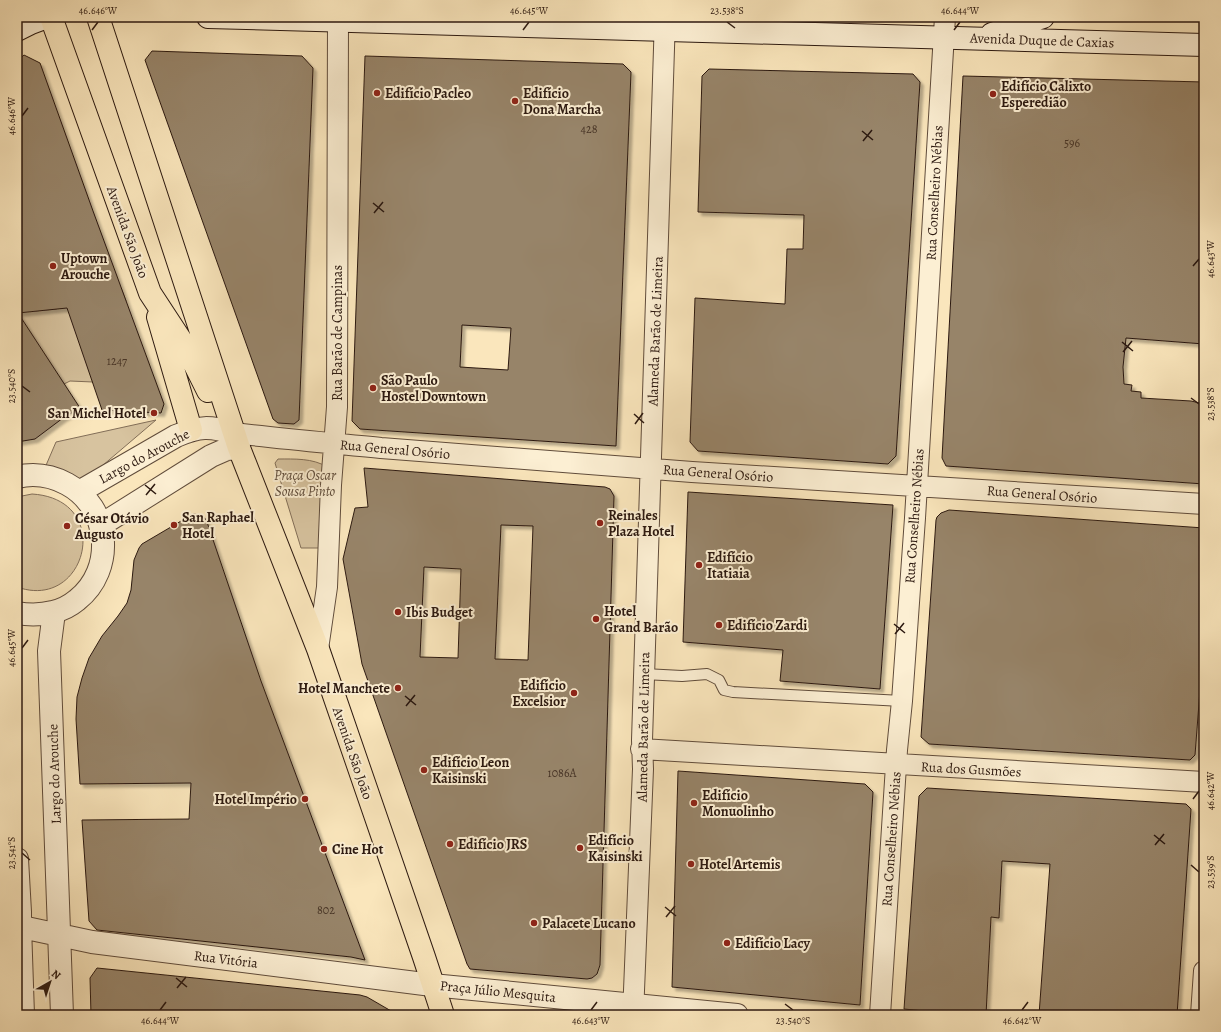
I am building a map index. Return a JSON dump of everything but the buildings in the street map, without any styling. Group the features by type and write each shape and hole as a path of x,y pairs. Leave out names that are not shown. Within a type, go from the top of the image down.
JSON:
{"main road":[{"name":"Avenida São João","path":"51,17 150,293 188,351 218,412 236,441"},
{"name":"Avenida São João","path":"98,17 236,441 318,649 432,985"},
{"path":"150,293 192,430"},
{"name":"Praça Júlio Mesquita","path":"432,985 443,1015"}],"street":[{"path":"17,30 47,17"},
{"name":"Avenida Duque de Caxias","path":"208,17 944,27 980,39 1204,45"},
{"path":"980,39 1043,17"},
{"name":"Rua Barão de Campinas","path":"318,649 327,587 337,407 338,19"},
{"name":"Alameda Barão de Limeira","path":"633,1010 665,23"},
{"name":"Rua Conselheiro Nébias","path":"880,1015 916,486 944,27"},
{"name":"Largo do Arouche","path":"79,492 176,436 192,430 211,428 236,441"},
{"name":"Rua General Osório","path":"236,441 284,440 334,443 651,469 1204,504"},
{"path":"101,525 211,456 227,449 236,441"},
{"path":"17,477 34,475 48,477 62,481 79,492 92,507 101,525 104,546 100,568 95,579 82,596 64,608 54,612 29,615 17,613"},
{"name":"Largo do Arouche","path":"54,612 49,651 62,1015"},
{"name":"Rua dos Gusmões","path":"642,749 1204,782"},
{"path":"17,859 20,912 18,926 23,1015"},
{"name":"Rua Vitória","path":"18,926 92,942 432,985"},
{"path":"1201,1015 1204,971"},
{"name":"Praça Júlio Mesquita","path":"432,985 633,1010"},
{"path":"633,1010 737,1015"}],"lane":[{"path":"644,674 682,676 707,674 719,680 724,690 733,692 902,701"}],"green space":[{"path":"17,272 28,303 35,311 56,309 121,288 126,301 68,308 93,382 70,381 64,384 17,333"},
{"path":"156,420 82,483 44,470 56,442"},
{"name":"Praça Oscar Sousa Pinto","path":"278,459 310,461 327,467 325,548 301,548 275,463"},
{"path":"32,494 58,500 75,514 82,532 82,552 74,570 61,584 41,590 17,587 17,497"}],"place":[{"name":"Edifício Pacleo","path":"377,93"},
{"name":"Edifício Calixto Esperedião","path":"993,94"},
{"name":"Edifício Dona Marcha","path":"515,101"},
{"name":"Uptown Arouche","path":"53,266"},
{"name":"São Paulo Hostel Downtown","path":"373,388"},
{"name":"San Michel Hotel","path":"154,413"},
{"name":"Reinales Plaza Hotel","path":"600,523"},
{"name":"San Raphael Hotel","path":"174,525"},
{"name":"César Otávio Augusto","path":"67,526"},
{"name":"Edifício Itatiaia","path":"699,565"},
{"name":"Ibis Budget","path":"398,612"},
{"name":"Hotel Grand Barão","path":"596,619"},
{"name":"Edifício Zardi","path":"719,625"},
{"name":"Hotel Manchete","path":"398,688"},
{"name":"Edifício Excelsior","path":"574,693"},
{"name":"Edifício Leon Kaisinski","path":"424,770"},
{"name":"Hotel Império","path":"305,799"},
{"name":"Edifício Monuolinho","path":"694,803"},
{"name":"Edifício JRS","path":"450,844"},
{"name":"Edifício Kaisinski","path":"580,848"},
{"name":"Cine Hot","path":"324,849"},
{"name":"Hotel Artemis","path":"691,864"},
{"name":"Palacete Lucano","path":"534,923"},
{"name":"Edifício Lacy","path":"727,943"}]}
